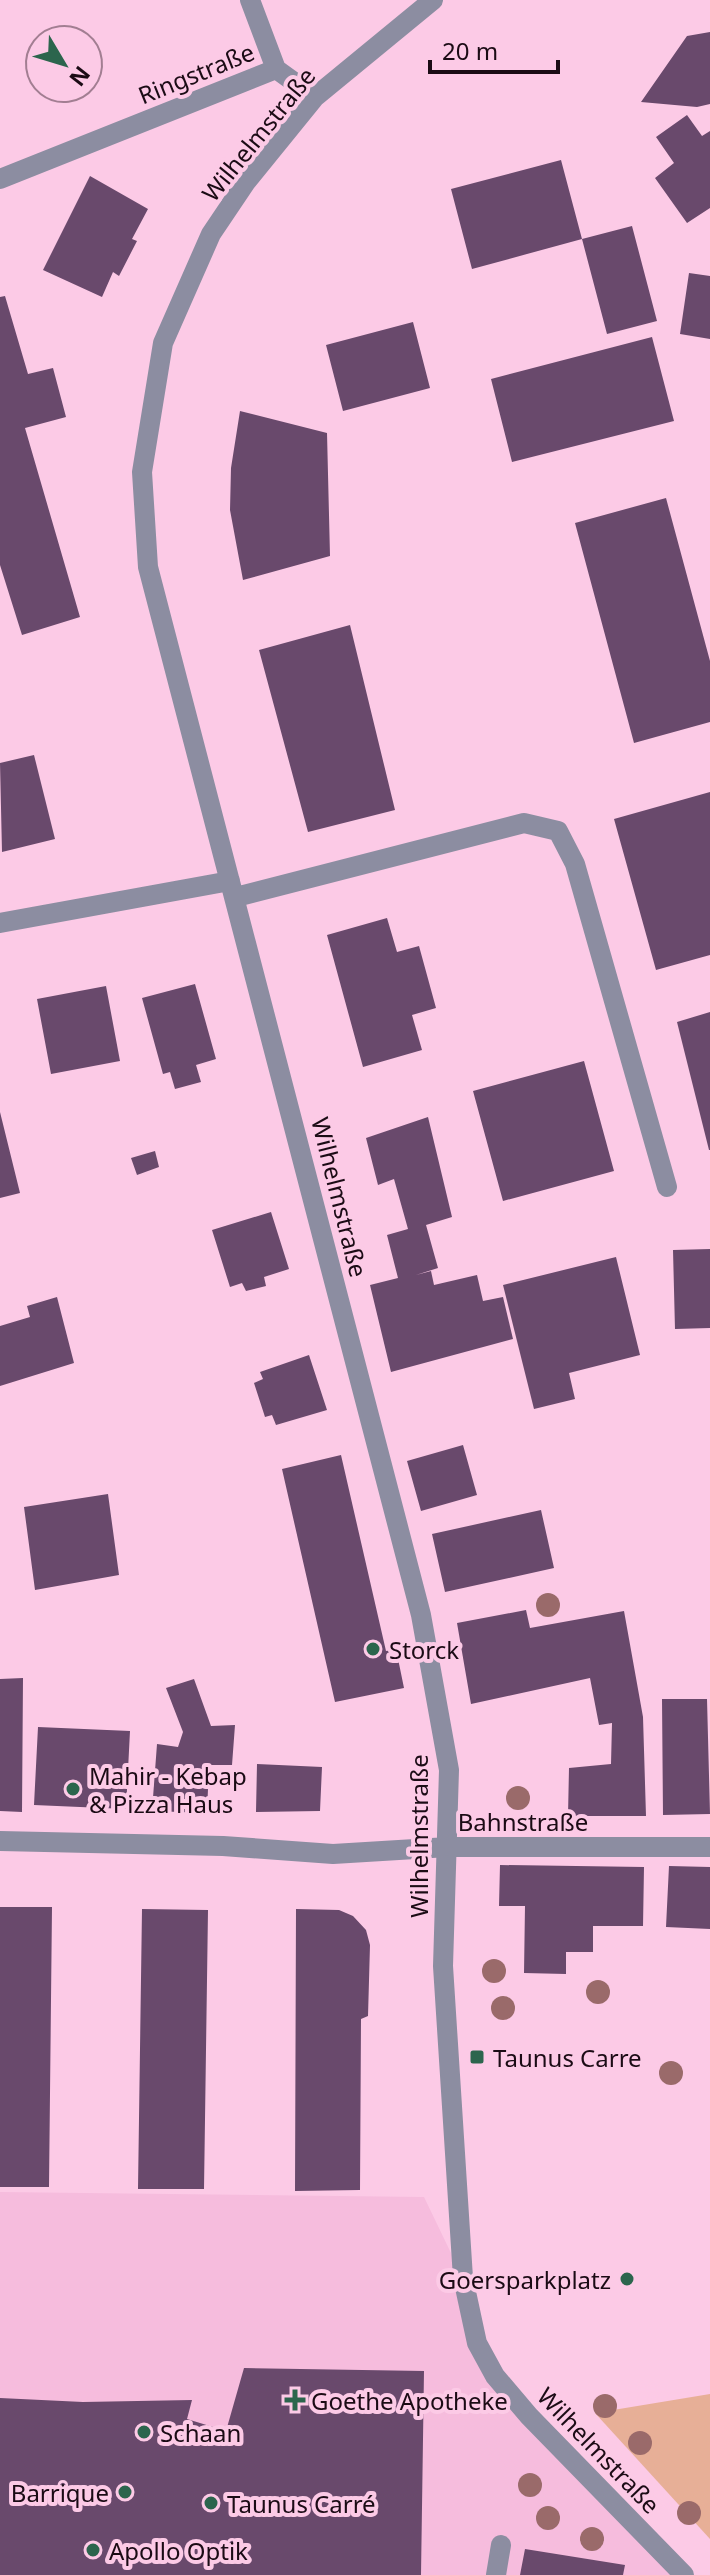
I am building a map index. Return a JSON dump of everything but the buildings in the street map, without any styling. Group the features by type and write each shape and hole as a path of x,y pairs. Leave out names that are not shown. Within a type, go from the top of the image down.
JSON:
{"street":[{"name":"Ringstraße","path":"250,0 276,69 315,97"},
{"name":"Wilhelmstraße","path":"433,0 315,97 246,182 211,234 163,343 142,472 148,567 421,1615 449,1770 443,1966 448,2071 463,2278 477,2343 495,2376 529,2416 684,2575"},
{"name":"Ringstraße","path":"0,179 276,69"},
{"path":"0,923 233,889 524,823 558,831 575,864 667,1187"},
{"name":"Bahnstraße","path":"0,1841 223,1846 333,1854 448,1847 710,1847"},
{"path":"496,2575 501,2545"}],"shaded area":[{"path":"0,2192 424,2197 463,2278 477,2343 684,2575 0,2575"},
{"path":"710,2394 710,2539 595,2413"}],"place":[{"name":"Storck","path":"373,1649"},
{"name":"Mahir - Kebap & Pizza Haus","path":"73,1789"},
{"name":"Taunus Carre","path":"477,2057"},
{"name":"Goersparkplatz","path":"627,2279"},
{"name":"Goethe Apotheke","path":"295,2400"},
{"name":"Schaan","path":"144,2432"},
{"name":"Barrique","path":"125,2492"},
{"name":"Taunus Carré","path":"211,2503"},
{"name":"Apollo Optik","path":"93,2550"}]}
